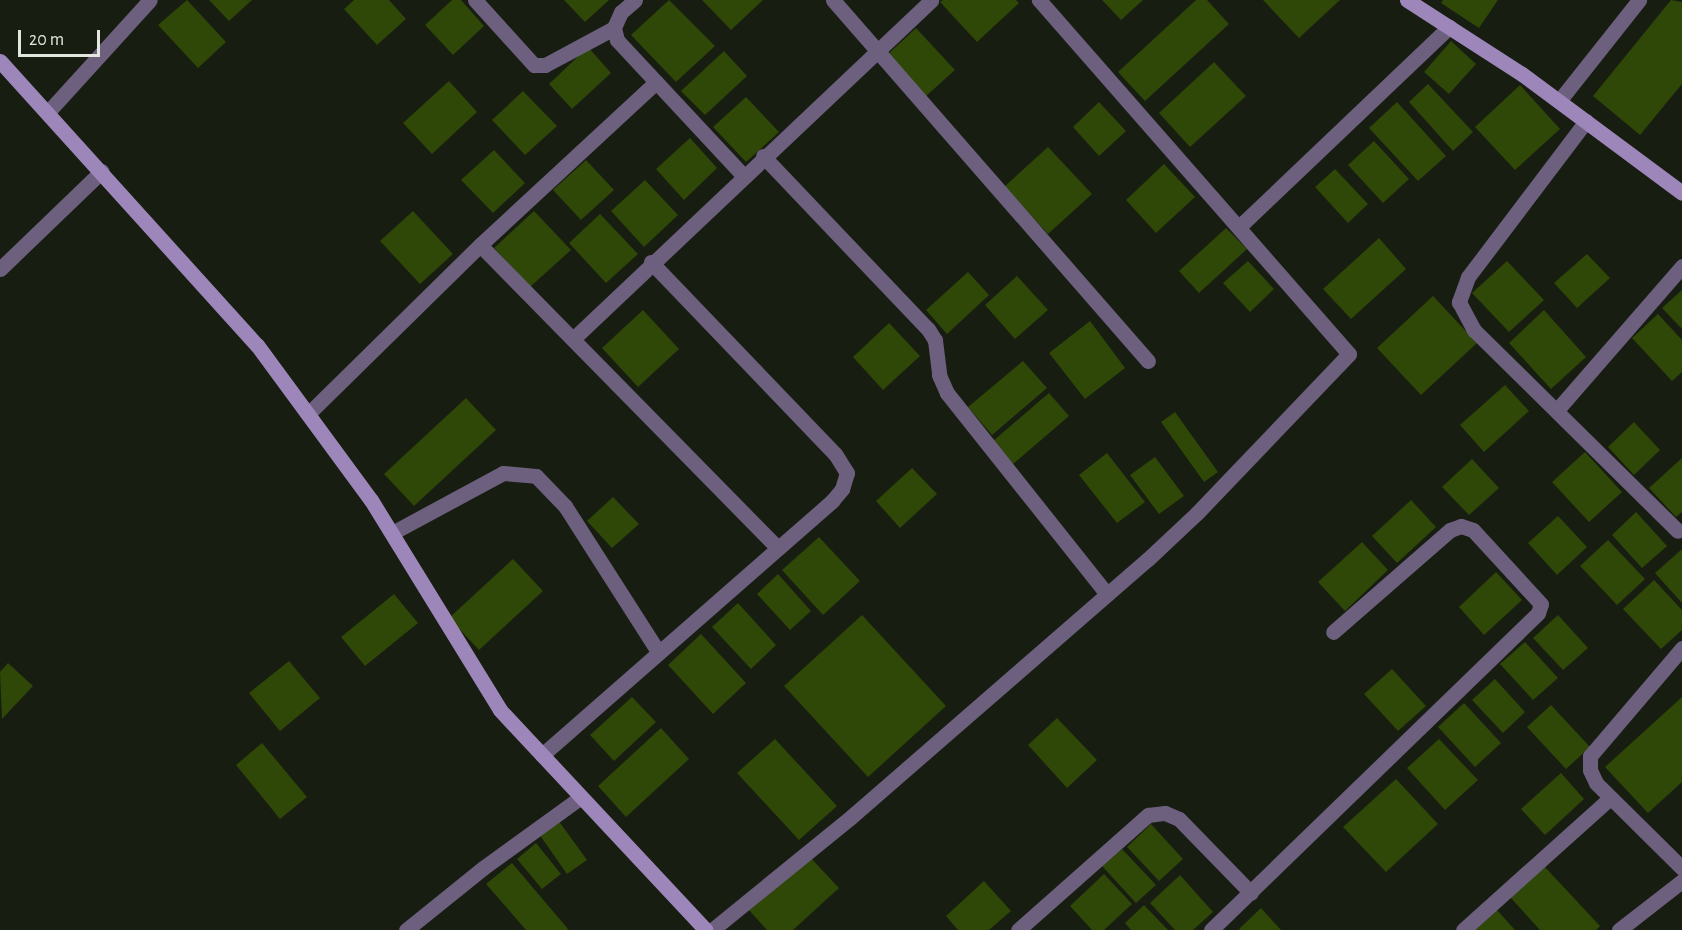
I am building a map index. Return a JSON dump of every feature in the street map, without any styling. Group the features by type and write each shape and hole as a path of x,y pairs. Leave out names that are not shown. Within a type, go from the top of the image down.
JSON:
{"street":[{"path":"48,112 150,0"},
{"path":"476,0 534,65 545,65 614,27 621,12 635,0"},
{"path":"832,0 1148,361"},
{"path":"573,339 651,262 931,0"},
{"path":"712,930 851,817 1197,513 1349,354 1240,226 1039,0"},
{"path":"1407,0 1559,101 1681,189"},
{"path":"1559,101 1635,1"},
{"path":"614,27 617,40 743,175"},
{"path":"1240,226 1449,27"},
{"path":"0,61 102,171 257,345 392,533 500,710 706,930"},
{"path":"308,414 480,245 656,82"},
{"path":"1586,121 1468,277 1459,302 1474,330 1678,531"},
{"path":"763,156 928,328 935,340 939,375 958,409 1107,594"},
{"path":"0,269 102,171"},
{"path":"480,245 778,548"},
{"path":"542,755 832,501 842,489 847,473 835,454 651,262"},
{"path":"1557,410 1682,266"},
{"path":"392,533 503,473 536,476 565,506 659,653"},
{"path":"1211,930 1538,613 1541,604 1473,530 1461,526 1450,530 1333,632"},
{"path":"1682,648 1590,756 1590,770 1596,783 1682,868"},
{"path":"406,930 483,867 581,797"},
{"path":"1463,930 1610,798"},
{"path":"1018,930 1148,815 1165,813 1179,819 1251,893"},
{"path":"1619,930 1682,881"}],"building":[{"path":"187,0 226,42 198,68 158,25"},
{"path":"209,0 252,0 229,21"},
{"path":"354,0 389,0 406,19 377,45 344,9"},
{"path":"452,0 461,0 484,26 453,55 425,25"},
{"path":"564,0 609,0 585,22"},
{"path":"669,0 715,46 676,82 631,35"},
{"path":"702,0 763,0 731,30"},
{"path":"943,0 1016,0 1019,3 977,42 940,2"},
{"path":"1102,0 1143,0 1121,20"},
{"path":"1196,0 1207,0 1229,24 1145,101 1118,72"},
{"path":"1263,0 1340,0 1299,38"},
{"path":"1443,0 1498,0 1479,28 1441,3"},
{"path":"1671,0 1682,2 1682,84 1640,135 1593,96"},
{"path":"916,28 955,70 925,97 886,56"},
{"path":"1451,41 1476,64 1449,94 1424,72"},
{"path":"588,47 611,73 572,109 549,84"},
{"path":"724,51 747,76 705,115 681,91"},
{"path":"1214,62 1246,96 1190,147 1159,113"},
{"path":"449,81 477,112 432,154 403,123"},
{"path":"1428,84 1473,132 1453,151 1409,102"},
{"path":"1520,85 1560,129 1515,170 1475,127"},
{"path":"523,91 557,126 525,155 492,120"},
{"path":"746,97 779,132 746,162 713,127"},
{"path":"1099,102 1126,131 1099,156 1073,127"},
{"path":"1397,102 1446,156 1418,181 1369,128"},
{"path":"690,138 717,168 684,200 656,169"},
{"path":"1374,141 1409,179 1383,203 1348,165"},
{"path":"1048,147 1092,194 1048,234 1004,187"},
{"path":"494,150 525,183 493,213 461,180"},
{"path":"586,160 614,190 581,220 553,190"},
{"path":"1164,164 1195,197 1156,233 1126,200"},
{"path":"1335,169 1368,204 1348,223 1315,187"},
{"path":"645,180 678,215 644,247 611,211"},
{"path":"413,211 453,254 420,284 380,241"},
{"path":"534,211 571,250 530,287 494,248"},
{"path":"600,214 638,254 606,283 569,243"},
{"path":"1226,228 1247,249 1199,293 1179,271"},
{"path":"1379,238 1406,269 1351,319 1323,289"},
{"path":"1587,254 1610,278 1577,308 1554,283"},
{"path":"1248,261 1274,289 1250,312 1223,283"},
{"path":"1507,261 1544,300 1509,332 1472,293"},
{"path":"968,272 989,295 947,334 926,310"},
{"path":"1017,276 1048,310 1015,339 985,305"},
{"path":"1682,290 1682,329 1662,308"},
{"path":"1433,296 1477,343 1421,395 1377,348"},
{"path":"643,310 679,349 638,387 602,348"},
{"path":"1544,310 1586,357 1551,389 1509,343"},
{"path":"1658,314 1682,340 1682,372 1672,381 1632,338"},
{"path":"1090,321 1125,368 1085,399 1049,353"},
{"path":"889,323 920,356 883,390 853,357"},
{"path":"1023,361 1047,388 992,435 968,407"},
{"path":"1505,385 1529,411 1484,452 1460,425"},
{"path":"1049,393 1069,416 1013,464 993,441"},
{"path":"466,398 496,430 414,506 384,474"},
{"path":"1175,412 1218,472 1204,482 1161,422"},
{"path":"1634,422 1660,450 1634,475 1608,447"},
{"path":"1585,452 1622,492 1589,522 1552,482"},
{"path":"1107,453 1145,502 1117,523 1079,475"},
{"path":"1155,457 1184,496 1159,514 1130,475"},
{"path":"1682,458 1682,512 1676,517 1649,488"},
{"path":"1472,459 1499,488 1469,515 1442,487"},
{"path":"912,468 937,494 900,528 876,501"},
{"path":"613,497 639,524 612,548 587,521"},
{"path":"1411,500 1436,527 1397,563 1372,536"},
{"path":"1636,512 1667,546 1642,568 1612,535"},
{"path":"1558,516 1587,547 1557,575 1528,543"},
{"path":"819,537 860,581 823,615 782,570"},
{"path":"1608,540 1645,579 1617,605 1580,566"},
{"path":"1362,542 1388,570 1345,611 1318,582"},
{"path":"1682,549 1682,603 1655,573"},
{"path":"513,559 543,591 479,650 449,618"},
{"path":"1496,572 1522,600 1484,635 1459,607"},
{"path":"778,574 811,611 790,630 757,594"},
{"path":"1654,580 1682,610 1682,630 1661,649 1623,609"},
{"path":"394,594 418,623 365,666 341,637"},
{"path":"738,603 776,645 751,669 712,627"},
{"path":"862,615 946,706 868,777 784,686"},
{"path":"1558,615 1588,648 1563,670 1533,638"},
{"path":"701,634 746,683 713,714 668,665"},
{"path":"1525,642 1558,678 1533,700 1500,664"},
{"path":"289,661 320,698 280,731 249,693"},
{"path":"8,663 33,686 2,719 0,672"},
{"path":"1392,669 1426,706 1398,731 1364,694"},
{"path":"1495,679 1525,712 1503,733 1472,700"},
{"path":"632,697 656,722 614,761 590,735"},
{"path":"1682,697 1682,782 1648,813 1605,767"},
{"path":"1464,703 1501,743 1475,767 1438,727"},
{"path":"1551,705 1590,747 1566,769 1527,727"},
{"path":"1057,718 1097,760 1067,788 1028,745"},
{"path":"661,728 689,759 626,817 598,786"},
{"path":"775,739 837,806 799,840 737,773"},
{"path":"1439,739 1478,780 1445,810 1407,768"},
{"path":"262,743 307,797 280,819 236,765"},
{"path":"1561,773 1584,799 1545,835 1521,809"},
{"path":"1396,779 1438,824 1386,872 1343,827"},
{"path":"558,820 587,860 567,874 539,834"},
{"path":"1151,824 1183,859 1159,881 1127,847"},
{"path":"536,843 561,874 542,889 517,859"},
{"path":"1122,849 1156,885 1136,903 1102,866"},
{"path":"808,855 839,888 793,930 767,930 748,909"},
{"path":"512,863 567,930 526,930 486,884"},
{"path":"1544,866 1600,926 1596,930 1540,930 1510,897"},
{"path":"1104,874 1132,904 1104,930 1092,930 1070,906"},
{"path":"1180,875 1213,912 1193,930 1175,930 1150,903"},
{"path":"984,881 1011,911 989,930 958,930 946,916"},
{"path":"1144,905 1168,930 1131,930 1125,923"},
{"path":"1261,908 1281,930 1239,929"},
{"path":"1497,910 1515,930 1475,930"}]}
